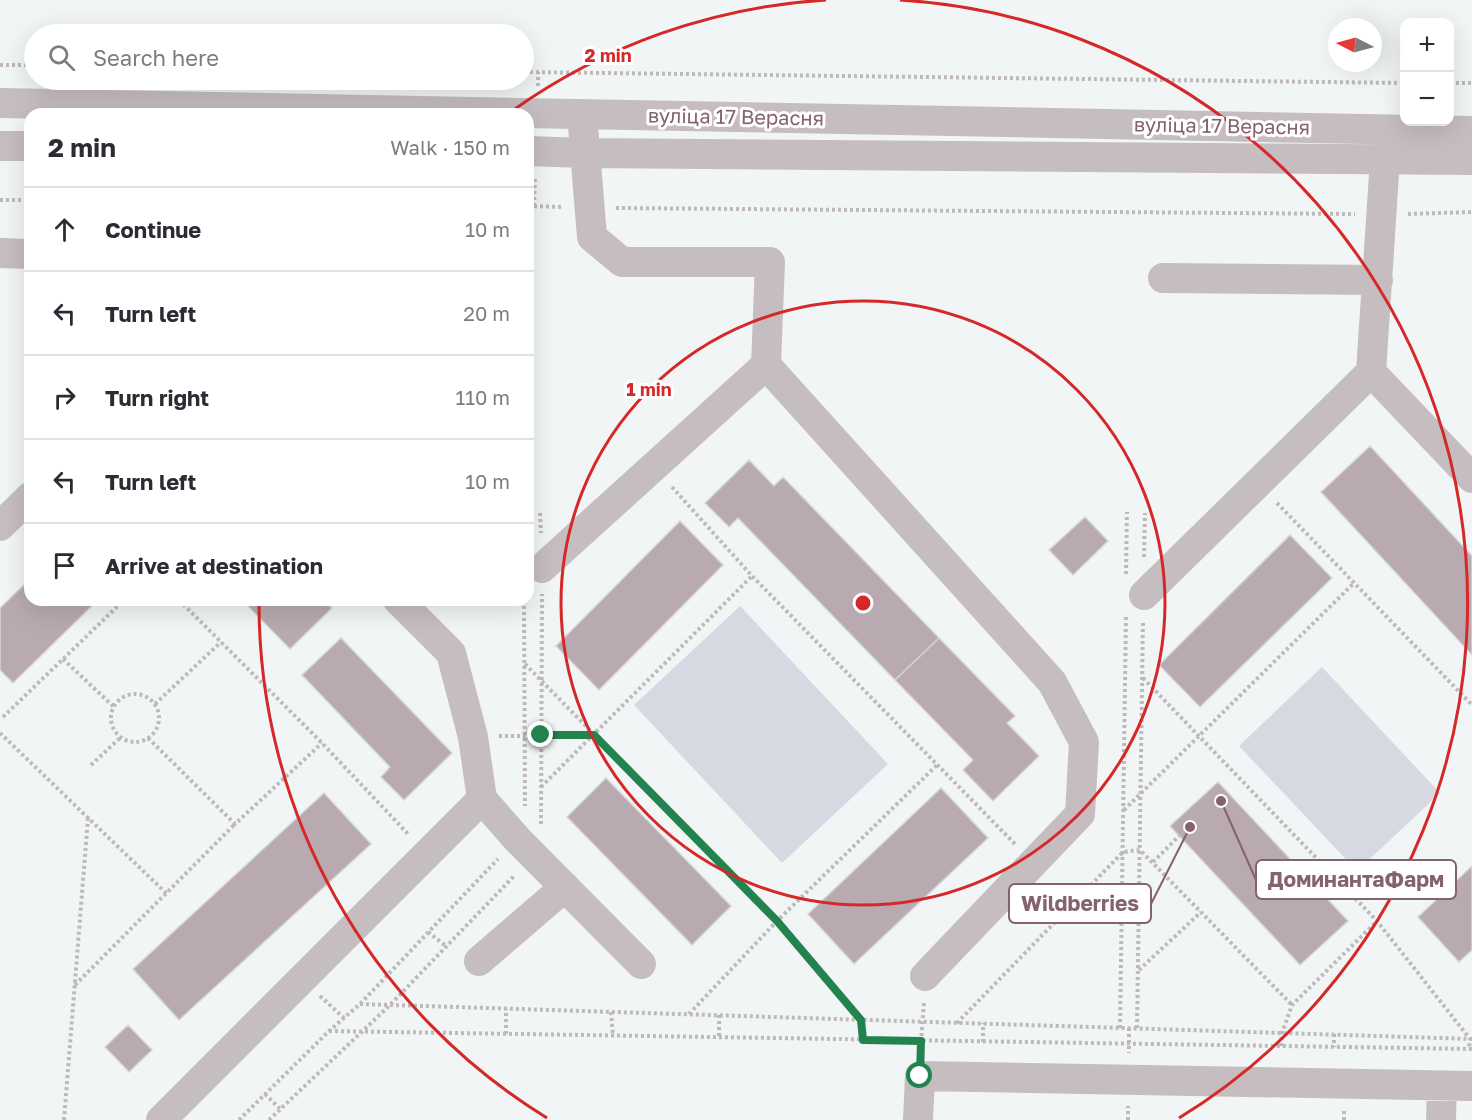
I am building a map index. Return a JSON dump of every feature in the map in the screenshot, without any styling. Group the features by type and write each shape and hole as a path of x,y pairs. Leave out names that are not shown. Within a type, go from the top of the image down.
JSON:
{"street":[{"name":"вуліца 17 Верасня","path":"0,103 265,108"},
{"name":"вуліца 17 Верасня","path":"534,113 1472,131"},
{"path":"582,114 592,237 622,262 770,262 766,365 1053,682 1084,742 1080,814 925,976"},
{"path":"0,146 24,146"},
{"name":"вуліца 17 Верасня","path":"534,151 1472,160"},
{"path":"1132,596 1258,483 1371,372 1385,159"},
{"path":"0,253 24,254"},
{"path":"1162,278 1378,280"},
{"path":"542,568 766,365"},
{"path":"1371,372 1472,478"},
{"path":"0,526 24,503"},
{"path":"404,606 451,653 473,737 482,799 517,839 641,964"},
{"path":"161,1120 482,799"},
{"path":"478,961 565,887"},
{"path":"918,1120 920,1076 1472,1086"},
{"path":"1441,1120 1442,1086"}],"path":[{"path":"0,64 24,65"},
{"path":"534,72 1400,83"},
{"path":"1454,83 1472,83"},
{"path":"0,200 24,200"},
{"path":"534,206 1383,214 1472,212"},
{"path":"653,467 752,576 1033,863"},
{"path":"1258,483 1472,705"},
{"path":"1127,512 1132,596 1143,678 1137,1028"},
{"path":"1120,1028 1123,811 1132,596 1145,513"},
{"path":"541,788 752,576"},
{"path":"1123,811 1354,583"},
{"path":"3,717 118,606"},
{"path":"185,606 322,743 427,854"},
{"path":"155,704 220,642"},
{"path":"63,659 114,707"},
{"path":"524,664 777,921 861,1020 863,1040"},
{"path":"329,1031 1471,1049 1471,1039 1377,921 1143,678"},
{"path":"136,694 144,696 155,704 159,716 154,733 139,742 121,737 112,723 114,707 119,700 127,695 136,694"},
{"path":"0,733 167,894"},
{"path":"541,735 594,735"},
{"path":"91,765 121,737"},
{"path":"148,738 235,824"},
{"path":"74,986 235,824 322,743"},
{"path":"688,1014 777,921 937,765"},
{"path":"64,1120 88,818"},
{"path":"1153,862 1179,836"},
{"path":"957,1023 1123,852 1140,850 1292,1005"},
{"path":"1138,970 1201,912"},
{"path":"1281,1046 1282,1033 1292,1005 1377,921"},
{"path":"428,932 446,946"},
{"path":"920,1076 925,976"},
{"path":"360,1004 1471,1039"},
{"path":"506,1034 507,1009"},
{"path":"611,1012 613,1036"},
{"path":"719,1016 719,1038"},
{"path":"983,1023 983,1042"},
{"path":"1334,1034 1334,1047"},
{"path":"265,1094 280,1109"}],"shaded area":[{"path":"740,606 888,764 782,863 634,705"},
{"path":"1322,667 1440,793 1357,871 1239,746"}],"building":[{"path":"1370,446 1472,556 1472,655 1321,492"},
{"path":"749,460 774,486 783,477 939,638 895,680 738,518 729,527 705,503"},
{"path":"1085,517 1108,541 1073,575 1049,550"},
{"path":"680,521 723,565 599,690 556,646"},
{"path":"1290,535 1332,578 1200,707 1159,665"},
{"path":"24,585 24,606 92,606 13,683 0,670 0,608"},
{"path":"248,606 330,606 332,608 290,649"},
{"path":"341,638 452,753 404,800 381,777 390,767 302,675"},
{"path":"939,638 1015,716 1007,723 1039,756 993,801 963,770 973,760 895,680"},
{"path":"606,778 731,906 692,945 567,817"},
{"path":"1218,782 1348,921 1300,965 1170,826"},
{"path":"941,788 988,838 854,964 808,914"},
{"path":"324,793 371,844 179,1020 133,969"},
{"path":"1472,866 1472,950 1459,962 1418,917"},
{"path":"128,1025 152,1050 129,1072 105,1047"}],"place":[{"name":"ДоминантаФарм","path":"1221,801"},
{"name":"Wildberries","path":"1190,827"}],"route":[{"path":"541,735 594,735 777,921 861,1020 863,1040 921,1041 920,1076"}]}
